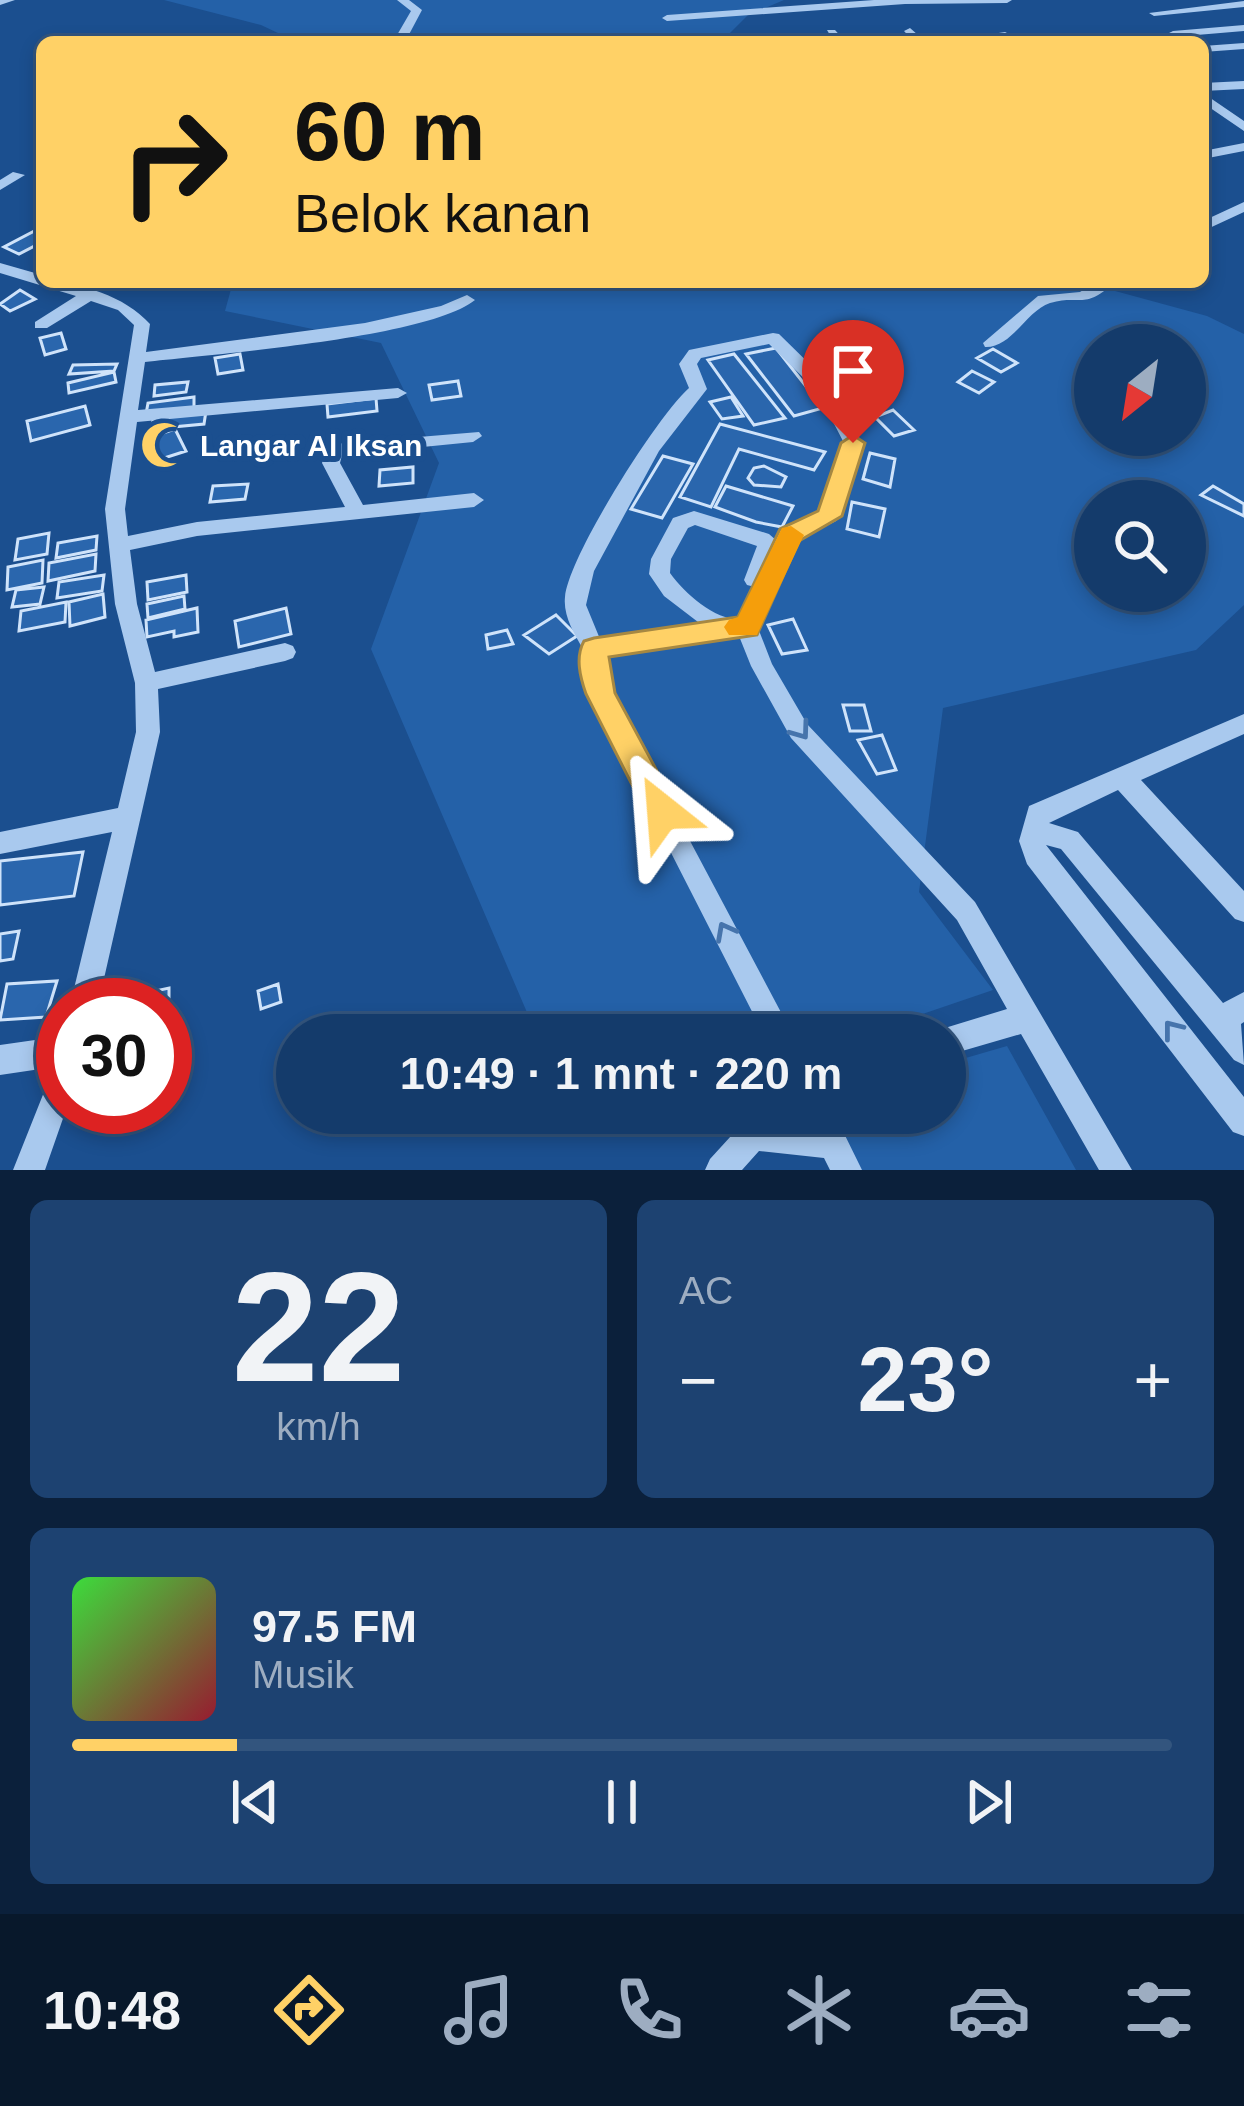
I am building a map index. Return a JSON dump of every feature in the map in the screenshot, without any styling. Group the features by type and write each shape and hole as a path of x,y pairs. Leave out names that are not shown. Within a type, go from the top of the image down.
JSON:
{"street":[{"path":"0,2 10,0"},
{"path":"402,0 417,10 402,36"},
{"path":"667,19 905,1 1006,0"},
{"path":"1141,2 1171,36"},
{"path":"1154,13 1244,4"},
{"path":"1187,36 1244,28"},
{"path":"910,31 915,36"},
{"path":"997,36 1005,35"},
{"path":"1209,49 1244,46"},
{"path":"1209,87 1244,85"},
{"path":"1209,101 1244,127"},
{"path":"1209,154 1244,147"},
{"path":"0,186 18,175"},
{"path":"1209,224 1244,206"},
{"path":"0,268 36,276"},
{"path":"68,288 137,316 142,324 115,509 146,683 148,732 91,978"},
{"path":"991,343 1044,299 1084,297 1098,288"},
{"path":"40,325 88,296"},
{"path":"139,358 383,323 451,309 467,300"},
{"path":"594,649 734,627 789,536 829,516 853,443 824,388 773,338 695,353 688,364 698,389 684,396 665,427 576,590 578,623 594,649 601,694 768,1014"},
{"path":"127,417 398,393"},
{"path":"357,511 331,464 334,450 472,436"},
{"path":"118,545 197,529 474,500"},
{"path":"734,627 768,544 686,519 661,559 659,574 671,591 734,627 799,731 966,911 1116,1170"},
{"path":"146,683 285,652"},
{"path":"1244,724 1039,814 1032,841 1036,856 1244,1121"},
{"path":"1122,777 1244,910"},
{"path":"0,843 130,817"},
{"path":"1038,832 1069,840 1232,1013 1244,1050"},
{"path":"966,1035 1029,1017"},
{"path":"0,1060 36,1055"},
{"path":"29,1170 42,1134"},
{"path":"721,1170 754,1134"},
{"path":"787,1134 839,1156"}],"shaded area":[{"path":"164,0 784,0 748,15 727,36 284,36 261,25"},
{"path":"231,288 1104,288 1207,316 1244,334 1244,605 1196,650 943,708 919,892 993,990 923,1014 528,1014 371,649 439,463 381,343 225,311"},
{"path":"1007,1046 1076,1170 859,1170 841,1134 966,1134 966,1058"}],"building":[{"path":"36,230 36,245 19,254 4,247"},
{"path":"20,290 35,299 10,311 0,304"},
{"path":"61,333 66,349 45,355 40,338"},
{"path":"776,348 823,408 794,416 746,354"},
{"path":"993,349 1017,363 1001,372 977,358"},
{"path":"240,354 243,370 218,374 215,358"},
{"path":"734,354 785,418 754,425 708,360"},
{"path":"117,364 114,371 69,374 73,365"},
{"path":"972,371 994,382 979,393 958,382"},
{"path":"114,372 116,382 69,393 68,383"},
{"path":"458,381 461,396 432,400 429,385"},
{"path":"188,382 186,392 154,396 155,385"},
{"path":"194,397 194,408 146,414 148,403"},
{"path":"731,397 743,416 722,419 710,402"},
{"path":"376,398 377,411 328,417 327,404"},
{"path":"85,406 90,425 31,441 27,421"},
{"path":"893,410 914,430 894,436 875,417"},
{"path":"206,411 204,424 151,429 154,416"},
{"path":"720,424 825,452 814,470 739,449 711,507 680,497"},
{"name":"Langar Al Iksan","path":"175,429 186,451 152,462 142,440"},
{"path":"870,453 895,459 890,487 863,479"},
{"path":"663,456 693,464 662,518 631,509"},
{"path":"764,466 786,477 781,487 754,485 748,478 754,468"},
{"path":"413,467 413,483 379,486 380,470"},
{"path":"248,484 245,499 210,502 213,486"},
{"path":"726,486 793,506 782,527 756,522 715,507"},
{"path":"1213,486 1244,504 1244,516 1206,497"},
{"path":"852,502 885,509 879,537 847,529"},
{"path":"49,533 47,554 15,560 18,539"},
{"path":"97,536 96,550 56,558 58,543"},
{"path":"96,554 95,571 48,581 49,563"},
{"path":"43,560 42,583 7,590 8,567"},
{"path":"104,575 102,591 57,598 59,582"},
{"path":"186,575 187,592 148,600 147,582"},
{"path":"44,587 40,604 12,607 16,590"},
{"path":"103,594 105,617 70,626 69,602"},
{"path":"184,596 185,609 148,618 147,604"},
{"path":"66,602 65,622 19,631 21,611"},
{"path":"197,608 198,632 147,637 146,620"},
{"path":"286,608 291,634 239,647 235,621"},
{"path":"556,615 577,636 549,654 524,635"},
{"path":"793,619 807,650 782,654 768,625"},
{"path":"507,630 513,644 488,649 486,635"},
{"path":"843,705 864,705 871,731 850,731"},
{"path":"882,735 896,770 877,774 858,740"},
{"path":"83,852 74,896 0,905 0,861"},
{"path":"19,931 13,959 0,961 0,934"},
{"path":"36,982 36,1018 0,1020 7,984"},
{"path":"278,984 281,1002 261,1009 258,991"}],"slow traffic":[{"path":"739,627 747,628 791,535"}],"place":[{"name":"Langar Al Iksan","path":"164,445"}],"route":[{"path":"663,812 601,694 594,649 719,627 747,628 789,536 829,516 853,443"}]}
